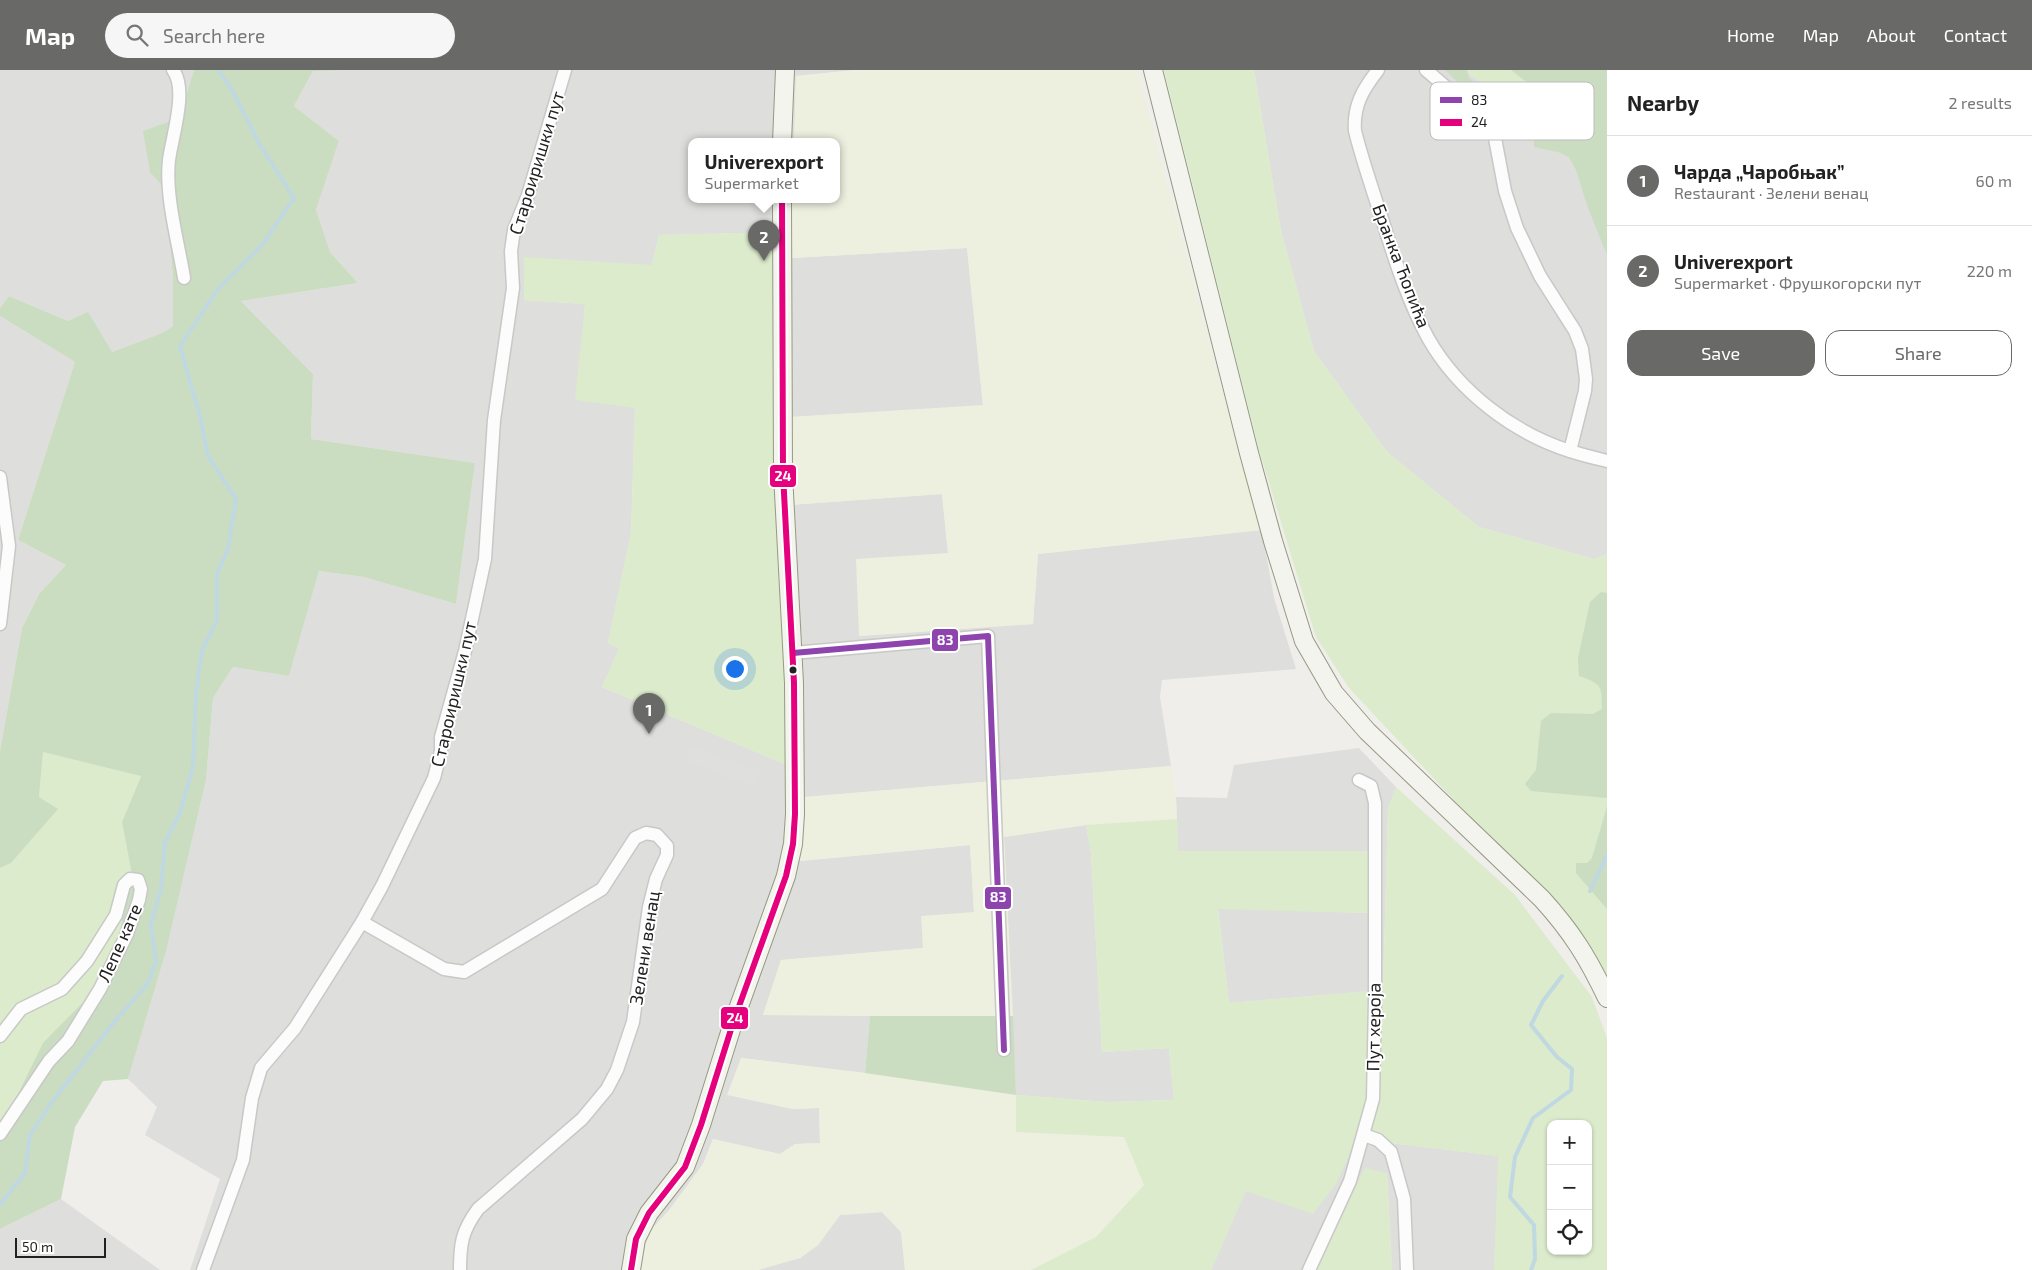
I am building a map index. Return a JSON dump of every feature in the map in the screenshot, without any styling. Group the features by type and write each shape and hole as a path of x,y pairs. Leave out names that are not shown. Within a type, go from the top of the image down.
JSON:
{"street":[{"path":"173,70 176,74 179,103 169,160 170,195 184,278"},
{"name":"Староиришки пут","path":"203,1270 243,1160 252,1098 261,1068 294,1028 362,922 431,786 439,760 441,737 465,651 484,559 494,420 513,288 511,251 514,230 528,195 565,70"},
{"path":"782,138 785,70"},
{"path":"1152,70 1249,453 1273,541 1304,641 1334,693 1367,730 1542,899 1559,918 1578,942 1607,998"},
{"name":"Бранка Ћопића","path":"1378,70 1358,99 1355,110 1355,131 1395,260 1429,339 1466,387 1495,412 1524,431 1570,451 1607,461"},
{"path":"1426,70 1440,82"},
{"path":"1495,140 1505,191 1517,228 1540,276 1575,331 1582,349 1586,379 1585,391 1570,451"},
{"path":"631,1270 636,1239 649,1213 685,1167 702,1125 733,1023 790,862 795,814 793,653 783,474 782,203"},
{"path":"0,477 9,546 0,624"},
{"path":"793,653 988,636 1004,1050"},
{"name":"Пут хероја","path":"1309,1270 1350,1182 1373,1099 1375,803 1371,786 1359,780"},
{"name":"Зелени венац","path":"362,922 444,969 464,972 602,889 635,838 646,833 657,835 666,846 667,855 656,879 649,907 633,1022 616,1070 607,1089 594,1107 582,1119 478,1209 466,1226 460,1250 460,1270"},
{"name":"Лепе кате","path":"0,1036 20,1009 62,989 87,961 116,915 124,885 130,879 138,880 142,889 140,900 127,934 100,989 68,1041 49,1061 0,1134"},
{"path":"1364,1135 1378,1140 1391,1152 1404,1199 1408,1270"}],"shaded area":[{"path":"0,70 194,70 179,118 166,190 173,280 174,325 162,333 112,352 68,321 9,296 0,308"},
{"path":"855,70 796,76 794,138 688,138 688,203 792,203 791,232 659,235 652,265 524,300 585,304 583,333 635,408 631,533 608,643 619,649 602,687 799,770 789,505 942,494 948,553 859,636 1033,624 1038,554 1262,530 1274,598 1296,669 1162,680 1160,697 1171,766 805,797 806,807 800,861 970,845 974,912 923,948 781,960 763,1015 870,1016 865,1073 741,1058 792,1109 819,1108 820,1143 795,1144 780,1154 713,1139 703,1164 670,1209 652,1229 646,1243 641,1270 190,1270 220,1179 145,1135 157,1107 128,1079 166,950 206,780 213,698 233,667 289,676 319,571 364,577 456,604 475,463 311,439 313,374 241,301 358,283 330,252 316,210 339,141 294,106 313,71"},
{"path":"1254,70 1464,70 1481,82 1430,82 1430,140 1579,140 1607,215 1607,554 1594,559 1479,527 1387,452 1314,351 1281,231"},
{"path":"967,248 983,406 790,417 792,258"},
{"path":"0,316 75,362 18,540 66,565 39,594 22,628 0,751"},
{"path":"692,747 760,771 755,786 687,762"},
{"path":"1359,748 1396,787 1388,809 1383,990 1229,1003 1218,908 1368,913 1369,851 1178,851 1176,797 1227,798 1234,765"},
{"path":"1086,825 1091,853 1102,1052 1169,1048 1174,1100 1108,1102 1016,1095 1004,837"},
{"path":"1357,1139 1499,1156 1494,1270 1392,1270 1387,1173 1316,1270 1211,1270 1246,1190"},
{"path":"61,1199 160,1270 0,1270 0,1229"},
{"path":"882,1212 901,1232 905,1270 758,1270 800,1258 818,1245 840,1215"}],"green space":[{"path":"194,70 369,70 313,71 294,106 339,141 316,210 330,252 358,283 241,301 313,374 311,439 475,463 456,604 364,577 319,571 289,676 233,667 213,698 206,780 166,951 128,1079 103,1081 75,1127 61,1199 0,1229 0,1131 43,1043 110,975 132,875 122,822 141,776 43,752 39,797 58,809 11,863 0,868 0,751 22,628 39,594 66,565 18,540 75,362 0,316 0,308 9,296 68,321 88,312 112,352 162,333 173,326 173,280 166,190 150,172 143,131 179,118"},
{"path":"855,70 1137,70 1222,392 1262,530 1038,554 1033,624 859,636 856,559 948,553 942,494 789,505 790,417 983,405 967,248 792,258 792,203 840,203 840,138 794,138 796,76"},
{"path":"1164,70 1254,70 1281,231 1314,351 1387,452 1479,527 1594,559 1607,554 1607,979 1556,903 1468,815 1349,688 1316,637 1259,450"},
{"path":"1445,70 1467,70 1469,78 1474,82 1458,82"},
{"path":"1464,70 1607,70 1594,100 1594,82 1481,82"},
{"path":"1511,70 1607,70 1607,255 1588,208 1576,170 1569,157 1558,152 1534,147 1534,140 1594,140 1594,82 1525,81"},
{"path":"773,232 787,765 602,687 619,649 608,643 631,533 635,408 575,400 585,304 524,300 524,257 652,265 659,235"},
{"path":"1601,592 1607,593 1607,798 1531,791 1525,784 1536,770 1541,721 1551,713 1593,714 1602,709 1602,695 1599,687 1592,681 1579,676 1578,658 1590,602"},
{"path":"43,752 141,775 122,822 132,875 110,975 0,1131 0,868 11,863 57,809 39,797"},
{"path":"1171,766 1177,819 1086,825 1004,837 1013,1016 763,1015 781,960 923,948 921,916 974,912 970,845 800,861 805,797"},
{"path":"1396,787 1515,895 1592,997 1607,1038 1607,1270 1494,1270 1498,1156 1357,1139 1336,1184 1313,1214 1246,1191 1211,1270 1031,1270 1096,1237 1144,1185 1124,1137 1016,1132 1016,1095 1108,1102 1174,1100 1169,1048 1102,1052 1091,853 1086,825 1177,819 1178,851 1369,851 1368,913 1218,909 1229,1003 1383,990 1388,809"},
{"path":"1607,806 1607,909 1576,873 1576,863 1587,863 1592,858"},
{"path":"870,1016 1013,1016 1016,1095 865,1073"},
{"path":"741,1058 865,1073 1016,1095 1017,1132 1124,1137 1144,1185 1096,1237 1031,1270 905,1270 901,1232 882,1212 840,1215 818,1245 800,1258 758,1270 641,1270 646,1243 652,1229 670,1209 703,1164 713,1139 780,1154 795,1144 820,1143 819,1108 792,1109 727,1095"},
{"path":"1365,1168 1387,1173 1392,1270 1316,1270 1333,1227"}],"waterway":[{"path":"0,1204 25,1173 30,1135 49,1106 114,1022 147,985 156,961 151,924 161,889 165,842 180,813 193,767 196,693 202,650 217,620 217,574 228,549 236,499 208,456 200,416 180,346 218,289 263,244 294,198 259,143 231,88 218,70"},
{"path":"1590,891 1607,855"},
{"path":"1531,1270 1535,1259 1534,1225 1510,1197 1515,1157 1533,1118 1571,1090 1572,1069 1557,1057 1531,1025 1543,1001 1562,976"}],"transit line":[{"name":"24","path":"631,1270 636,1239 649,1213 685,1167 701,1125 733,1023 786,876 793,844 795,814 794,683 783,474 782,203"},
{"name":"83","path":"793,653 988,636 1004,1050"}],"place":[{"name":"Univerexport","path":"764,261"},
{"name":"Чарда „Чаробњак”","path":"649,734"}]}
